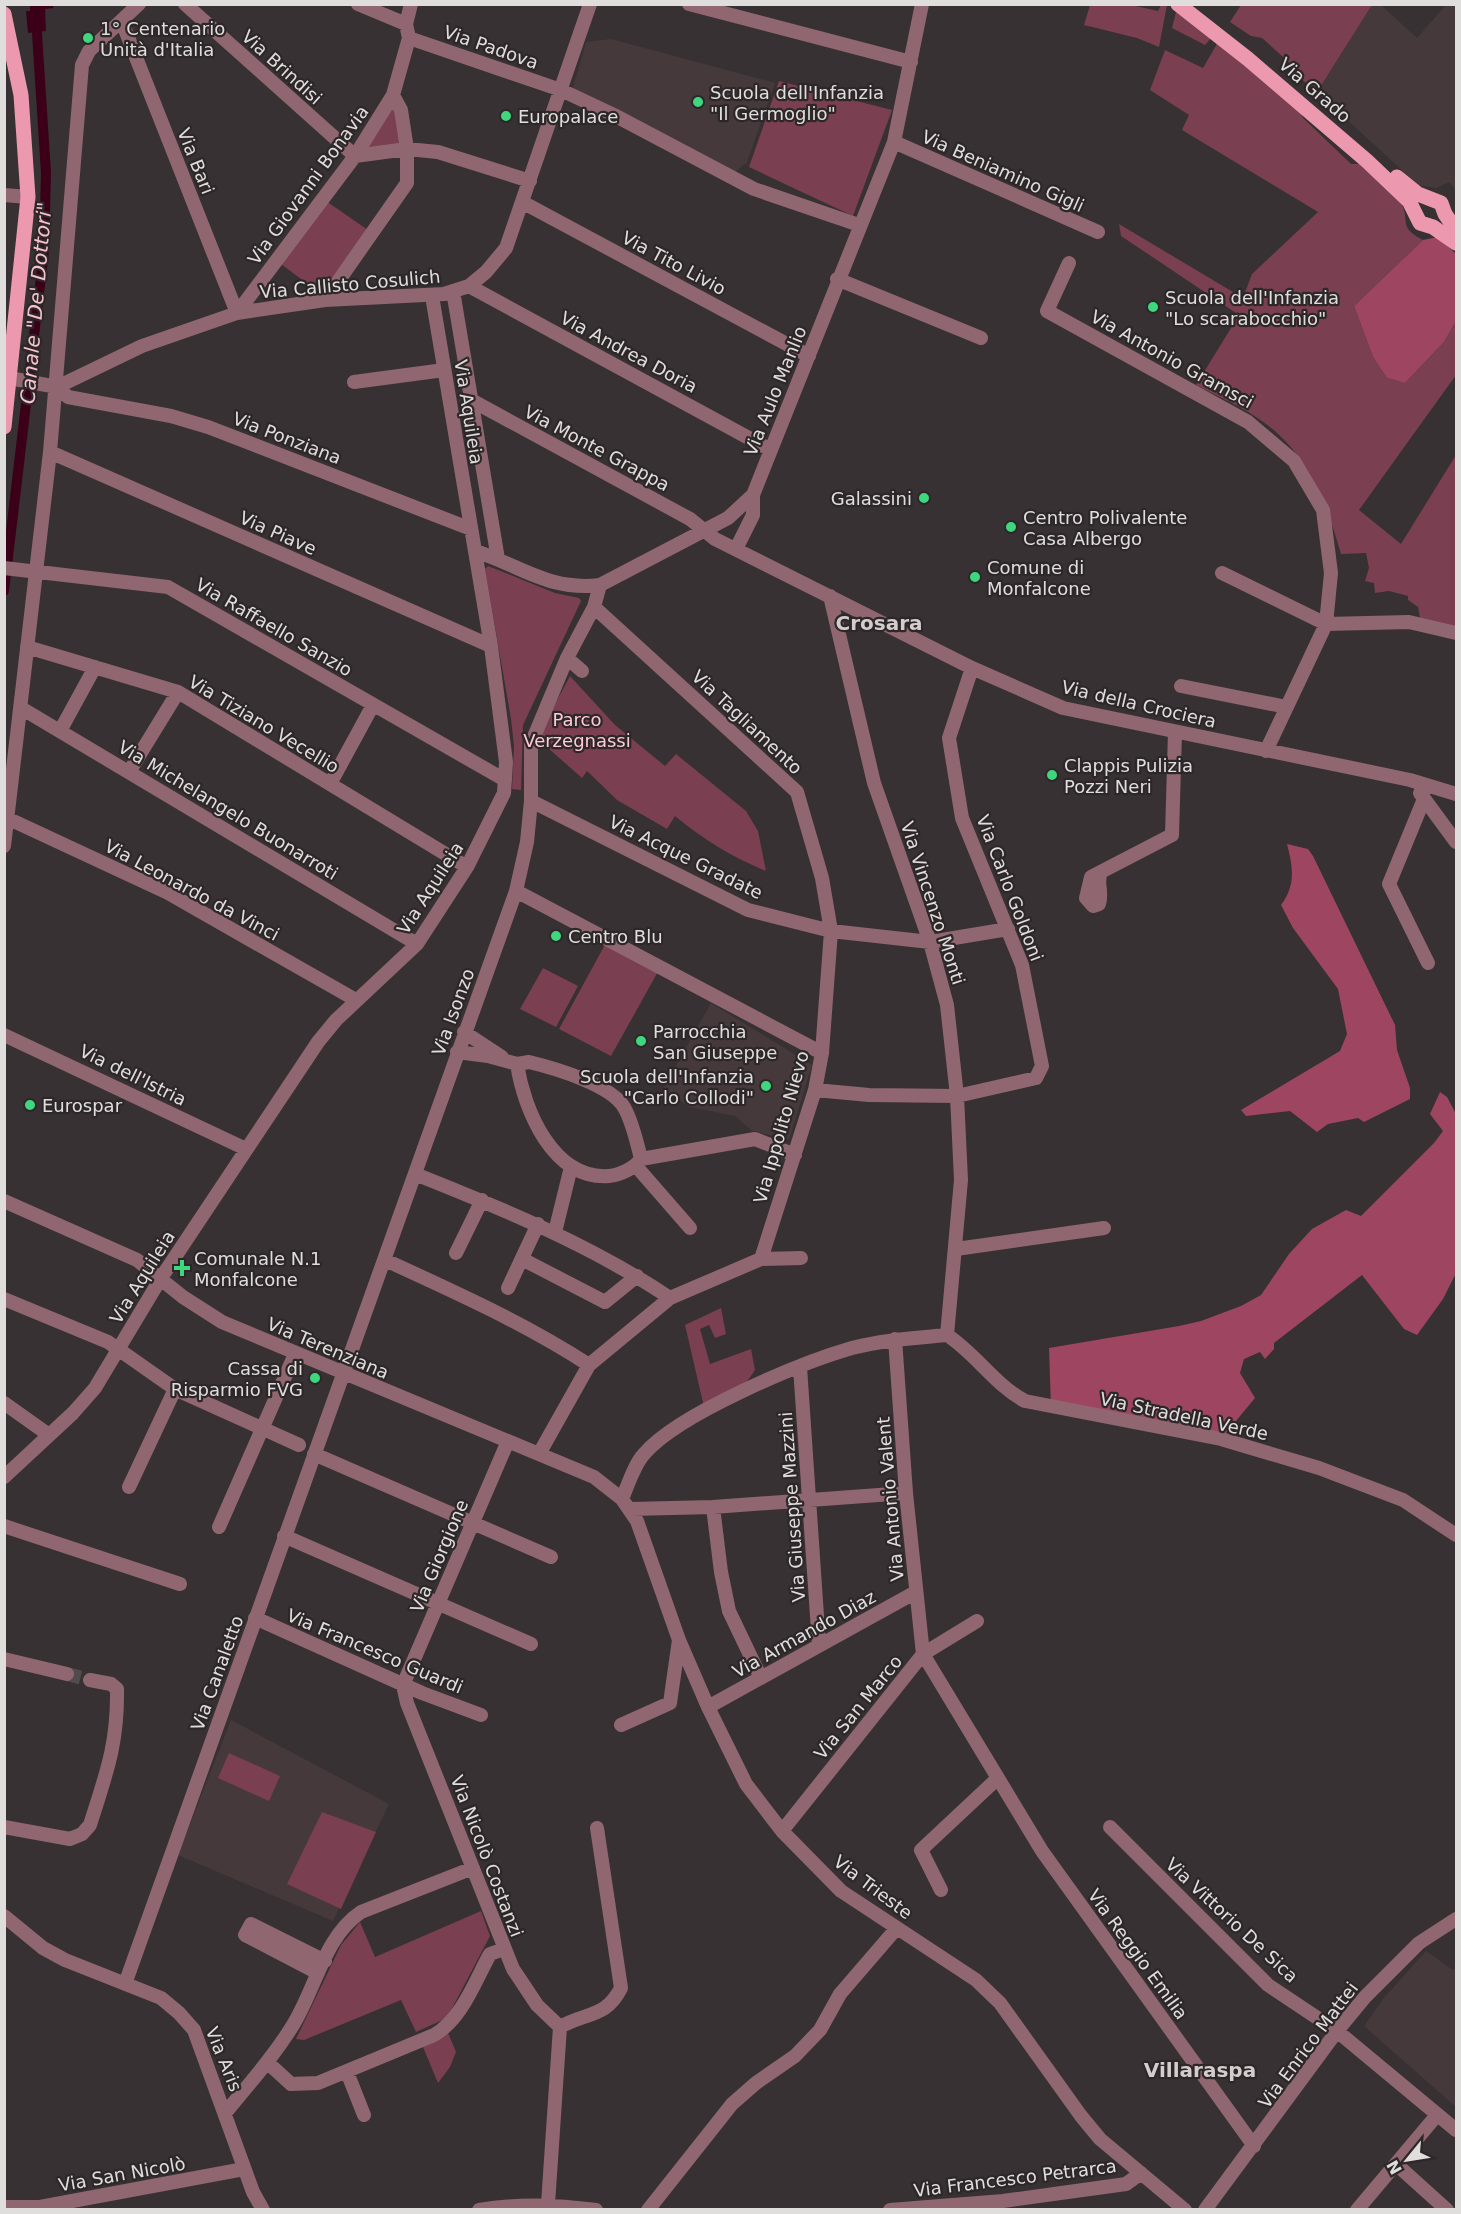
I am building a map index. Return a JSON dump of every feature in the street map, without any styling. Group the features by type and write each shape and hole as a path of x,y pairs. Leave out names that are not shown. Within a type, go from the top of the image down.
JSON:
{"main road":[{"name":"Via Grado","path":"1178,4 1248,59 1367,161 1409,201 1415,215 1424,226 1433,227 1456,243"},
{"name":"Via Grado","path":"1195,4 1269,63 1408,187 1441,203 1445,214 1456,230"},
{"path":"4,427 18,380 28,197 21,95 6,24"},
{"path":"1415,215 1420,202 1428,198"},
{"path":"1433,227 1441,222 1445,214"}],"street":[{"path":"4,846 9,819 57,387 82,65 89,51 139,4"},
{"name":"Via Brindisi","path":"185,4 355,156"},
{"path":"357,4 406,24"},
{"name":"Via Giovanni Bonavia","path":"237,313 355,156 393,94 409,38 406,24 411,4"},
{"name":"Via Callisto Cosulich","path":"18,380 57,387 76,380 142,346 237,313 325,300 432,296 469,286 486,272 506,248 590,4"},
{"path":"689,4 911,62"},
{"name":"Via Aulo Manlio","path":"475,551 556,584 577,588 600,585 728,518 753,495 809,356 837,279 894,142 922,4"},
{"name":"Via Bari","path":"122,22 237,313"},
{"name":"Via Padova","path":"409,38 561,90 614,115 754,189 860,225"},
{"path":"325,300 406,183 407,150 401,110 393,94"},
{"name":"Via Beniamino Gigli","path":"894,142 1098,232"},
{"path":"355,156 407,150 438,152 530,181"},
{"path":"4,195 28,197"},
{"name":"Via Tito Livio","path":"522,202 809,356"},
{"name":"Via Antonio Gramsci","path":"1069,263 1047,310 1248,422 1294,461 1323,510 1331,573 1326,624 1266,751"},
{"path":"837,279 981,338"},
{"name":"Via Andrea Doria","path":"469,286 771,450"},
{"name":"Via Aquileia","path":"453,291 498,559"},
{"name":"Via Aquileia","path":"4,1477 95,1388 160,1278 318,1042 356,1000 417,944 468,867 504,793 506,762 492,646 432,296"},
{"path":"354,382 444,370"},
{"path":"76,380 86,399"},
{"name":"Via Ponziana","path":"57,387 68,397 86,399 208,427 471,529"},
{"name":"Via Monte Grappa","path":"471,400 690,519 704,529"},
{"name":"Via Piave","path":"50,452 492,646"},
{"path":"736,549 753,515 753,495"},
{"name":"Via della Crociera","path":"704,529 736,549 972,668 1063,708 1410,780 1456,794"},
{"name":"Via Raffaello Sanzio","path":"11,568 168,587 505,780"},
{"path":"1222,573 1326,624 1409,622 1456,633"},
{"name":"Via Isonzo","path":"344,1374 516,891 527,842 531,801 531,744 567,658 594,607 600,585"},
{"name":"Via Vincenzo Monti","path":"830,596 874,783 930,942 947,1005 957,1096 961,1180 947,1335"},
{"name":"Via Tagliamento","path":"594,607 797,792 822,878 831,931"},
{"name":"Via Tiziano Vecellio","path":"27,647 178,692 468,867"},
{"path":"567,658 582,671"},
{"path":"60,731 95,667"},
{"name":"Via Carlo Goldoni","path":"957,1096 1036,1078 1042,1066 1022,965 962,818 949,738 972,668"},
{"path":"1181,686 1287,707"},
{"path":"129,772 178,692"},
{"path":"330,784 373,705"},
{"name":"Via Michelangelo Buonarroti","path":"21,708 417,944"},
{"path":"1101,872 1172,835 1175,732"},
{"path":"1410,780 1456,842"},
{"path":"1424,799 1389,885 1428,963"},
{"name":"Via Acque Gradate","path":"531,801 748,910 831,931 930,942 1008,929"},
{"name":"Via Leonardo da Vinci","path":"9,819 168,893 356,1000"},
{"path":"516,891 822,1053"},
{"name":"Via Ippolito Nievo","path":"761,1259 815,1090 822,1053 831,931"},
{"path":"464,1032 479,1040 503,1059"},
{"name":"Via dell'Istria","path":"4,1035 246,1149"},
{"path":"458,1052 503,1059 518,1064 529,1062 541,1065 581,1078 613,1095 625,1107 639,1162 690,1228"},
{"path":"518,1064 521,1087 545,1140 571,1167 593,1177 613,1175 639,1162 755,1139 795,1155"},
{"path":"815,1090 869,1095 957,1096"},
{"path":"555,1232 571,1167"},
{"path":"415,1174 555,1232 637,1276 670,1298"},
{"path":"456,1253 482,1200"},
{"name":"Via Terenziana","path":"4,1201 120,1251 222,1322 594,1477 630,1510"},
{"path":"508,1288 538,1224"},
{"path":"956,1249 1104,1228"},
{"path":"539,1454 589,1365 670,1298 761,1259 801,1258"},
{"path":"522,1259 605,1302 637,1276"},
{"path":"385,1260 494,1309 543,1335 589,1365"},
{"path":"4,1299 119,1348 175,1389 299,1445"},
{"path":"906,1493 713,1507 630,1510 642,1456 657,1440 706,1410 800,1366 852,1348 895,1339 947,1335"},
{"name":"Via Stradella Verde","path":"947,1335 964,1346 1010,1393 1026,1401 1221,1439 1319,1468 1403,1500 1456,1535"},
{"name":"Via Antonio Valent","path":"895,1339 906,1493 923,1654"},
{"path":"219,1527 295,1354"},
{"name":"Via Giuseppe Mazzini","path":"800,1366 819,1645"},
{"name":"Via Canaletto","path":"125,1984 344,1374"},
{"path":"129,1487 175,1389"},
{"path":"4,1403 49,1435"},
{"name":"Via Giorgione","path":"403,1685 508,1441"},
{"path":"314,1454 551,1557"},
{"path":"713,1507 721,1572 729,1611 761,1678"},
{"name":"Via Trieste","path":"630,1510 679,1640 708,1707 746,1784 782,1831 841,1890 896,1929 976,1980 1000,2003 1081,2116 1101,2139 1185,2210"},
{"path":"4,1526 180,1584"},
{"path":"284,1536 531,1644"},
{"name":"Via Armando Diaz","path":"708,1707 916,1592"},
{"name":"Via Francesco Guardi","path":"255,1618 403,1685 482,1715"},
{"name":"Via San Marco","path":"782,1831 923,1654 977,1621"},
{"path":"621,1725 670,1702 679,1640"},
{"name":"Via Reggio Emilia","path":"923,1654 1042,1851 1254,2146"},
{"path":"4,1659 67,1674"},
{"path":"4,1827 70,1839 82,1834 90,1825 113,1753 118,1722 117,1689 111,1684 90,1680"},
{"name":"Via Nicolò Costanzi","path":"403,1685 407,1703 504,1949 524,1987 550,2020 560,2027"},
{"path":"941,1890 921,1850 998,1778"},
{"name":"Via Vittorio De Sica","path":"1110,1827 1268,1985 1336,2031 1456,2130"},
{"path":"548,2204 560,2027 604,2010 615,2002 621,1988 597,1828"},
{"path":"226,2112 267,2062 295,2022 321,1967 347,1922 361,1912 473,1868"},
{"name":"Via Aris","path":"4,1916 43,1948 65,1960 161,1998 194,2030 226,2112 244,2169 263,2210"},
{"name":"Via Enrico Mattei","path":"1205,2210 1336,2031 1365,1997 1419,1943 1456,1919"},
{"path":"251,1924 321,1967 245,1935 251,1924"},
{"path":"648,2210 732,2104 756,2082 795,2056 820,2030 840,1994 896,1929"},
{"path":"868,1962 909,1936"},
{"path":"267,2062 291,2084 318,2083 447,2028 490,1954 504,1949"},
{"path":"347,2072 364,2115"},
{"path":"1357,2210 1437,2115"},
{"path":"1396,2164 1447,2210"},
{"name":"Via San Nicolò","path":"4,2207 40,2208 109,2203 244,2169"},
{"name":"Via Francesco Petrarca","path":"890,2210 1003,2201 1126,2184 1141,2173"},
{"path":"479,2210 514,2204 548,2204 596,2210"}],"shaded area":[{"path":"30,5 54,5 53,8 45,9 46,31 28,33 26,11 30,11"},
{"path":"1372,5 1381,5 1417,38 1446,5 1456,5 1456,190 1449,182 1436,188 1418,185 1317,92"},
{"path":"611,39 775,83 747,162 735,172 572,91 586,42"},
{"path":"1438,237 1456,254 1456,321 1444,342 1405,383 1387,378 1373,357 1354,306 1423,240"},
{"path":"1287,844 1308,849 1313,856 1395,1025 1397,1050 1410,1088 1410,1099 1364,1122 1358,1118 1328,1124 1317,1132 1290,1111 1246,1116 1241,1110 1340,1051 1347,1034 1338,989 1293,928 1281,905 1286,898 1292,876"},
{"path":"711,1003 812,1065 789,1140 751,1130 735,1116 690,1107 663,1089"},
{"path":"1440,1092 1447,1097 1456,1114 1456,1273 1443,1299 1417,1335 1404,1329 1362,1275 1274,1343 1274,1349 1265,1359 1260,1352 1244,1359 1240,1373 1255,1398 1221,1439 1051,1407 1049,1348 1201,1321 1241,1306 1261,1295 1289,1254 1312,1229 1346,1210 1361,1216 1434,1143 1443,1131 1430,1114"},
{"path":"231,1720 389,1804 333,1921 178,1855"},
{"path":"1426,1951 1453,1970 1456,1967 1456,2107 1364,2026 1383,1999"}],"green space":[{"path":"1090,5 1131,5 1158,11 1161,5 1167,5 1159,47 1137,38 1084,25"},
{"path":"1241,5 1372,5 1317,92 1296,75 1294,67 1262,38 1251,36 1230,22"},
{"path":"1176,12 1212,37 1205,45 1172,28"},
{"path":"1218,42 1300,112 1303,118 1351,164 1360,164 1388,189 1402,205 1407,228 1423,240 1354,306 1373,357 1387,378 1405,383 1444,342 1456,321 1456,375 1359,510 1401,544 1456,455 1456,631 1420,618 1418,607 1408,600 1408,596 1389,591 1375,593 1374,583 1365,581 1369,568 1366,553 1341,554 1314,482 1281,436 1258,418 1196,385 1239,315 1121,236 1119,224 1243,298 1252,274 1318,212 1182,130 1189,115 1150,90 1165,50 1203,68"},
{"path":"779,81 892,110 853,216 749,167"},
{"path":"393,100 404,147 360,153"},
{"path":"326,201 368,230 325,291 317,291 281,264"},
{"path":"488,566 555,593 579,598 581,601 523,725 521,790 512,789 514,746 485,569"},
{"name":"Parco Verzegnassi","path":"570,676 615,725 665,766 676,754 746,811 758,831 766,871 719,847 675,816 667,829 617,800 587,771 582,778 540,741 546,721"},
{"path":"608,939 660,968 611,1056 559,1029"},
{"path":"543,968 578,986 556,1027 520,1009"},
{"path":"721,1308 726,1334 715,1338 709,1325 700,1329 710,1364 751,1349 755,1370 744,1386 704,1407 685,1325"},
{"path":"229,1753 280,1776 269,1801 218,1778"},
{"path":"322,1812 376,1832 341,1909 287,1884"},
{"path":"481,1911 490,1936 447,2018 416,2032 401,2000 304,2040 296,2039 341,1945 360,1922 375,1957"},
{"path":"448,2033 456,2052 450,2067 438,2083 423,2047"}],"waterway":[{"name":"Canale \"De' Dottori\"","path":"4,591 44,251 46,173 36,18"}],"tunnel":[{"path":"67,1674 90,1680"}],"place":[{"name":"1° Centenario Unità d'Italia","path":"88,38"},
{"name":"Scuola dell'Infanzia \"Il Germoglio\"","path":"698,102"},
{"name":"Europalace","path":"506,116"},
{"name":"Scuola dell'Infanzia \"Lo scarabocchio\"","path":"1153,307"},
{"name":"Galassini","path":"924,498"},
{"name":"Centro Polivalente Casa Albergo","path":"1011,527"},
{"name":"Comune di Monfalcone","path":"975,577"},
{"name":"Clappis Pulizia Pozzi Neri","path":"1052,775"},
{"name":"Centro Blu","path":"556,936"},
{"name":"Parrocchia San Giuseppe","path":"641,1041"},
{"name":"Scuola dell'Infanzia \"Carlo Collodi\"","path":"766,1086"},
{"name":"Eurospar","path":"30,1105"},
{"name":"Comunale N.1 Monfalcone","path":"182,1268"},
{"name":"Cassa di Risparmio FVG","path":"315,1378"}],"district":[{"name":"Crosara","path":"879,623"},
{"name":"Villaraspa","path":"1200,2070"}]}
